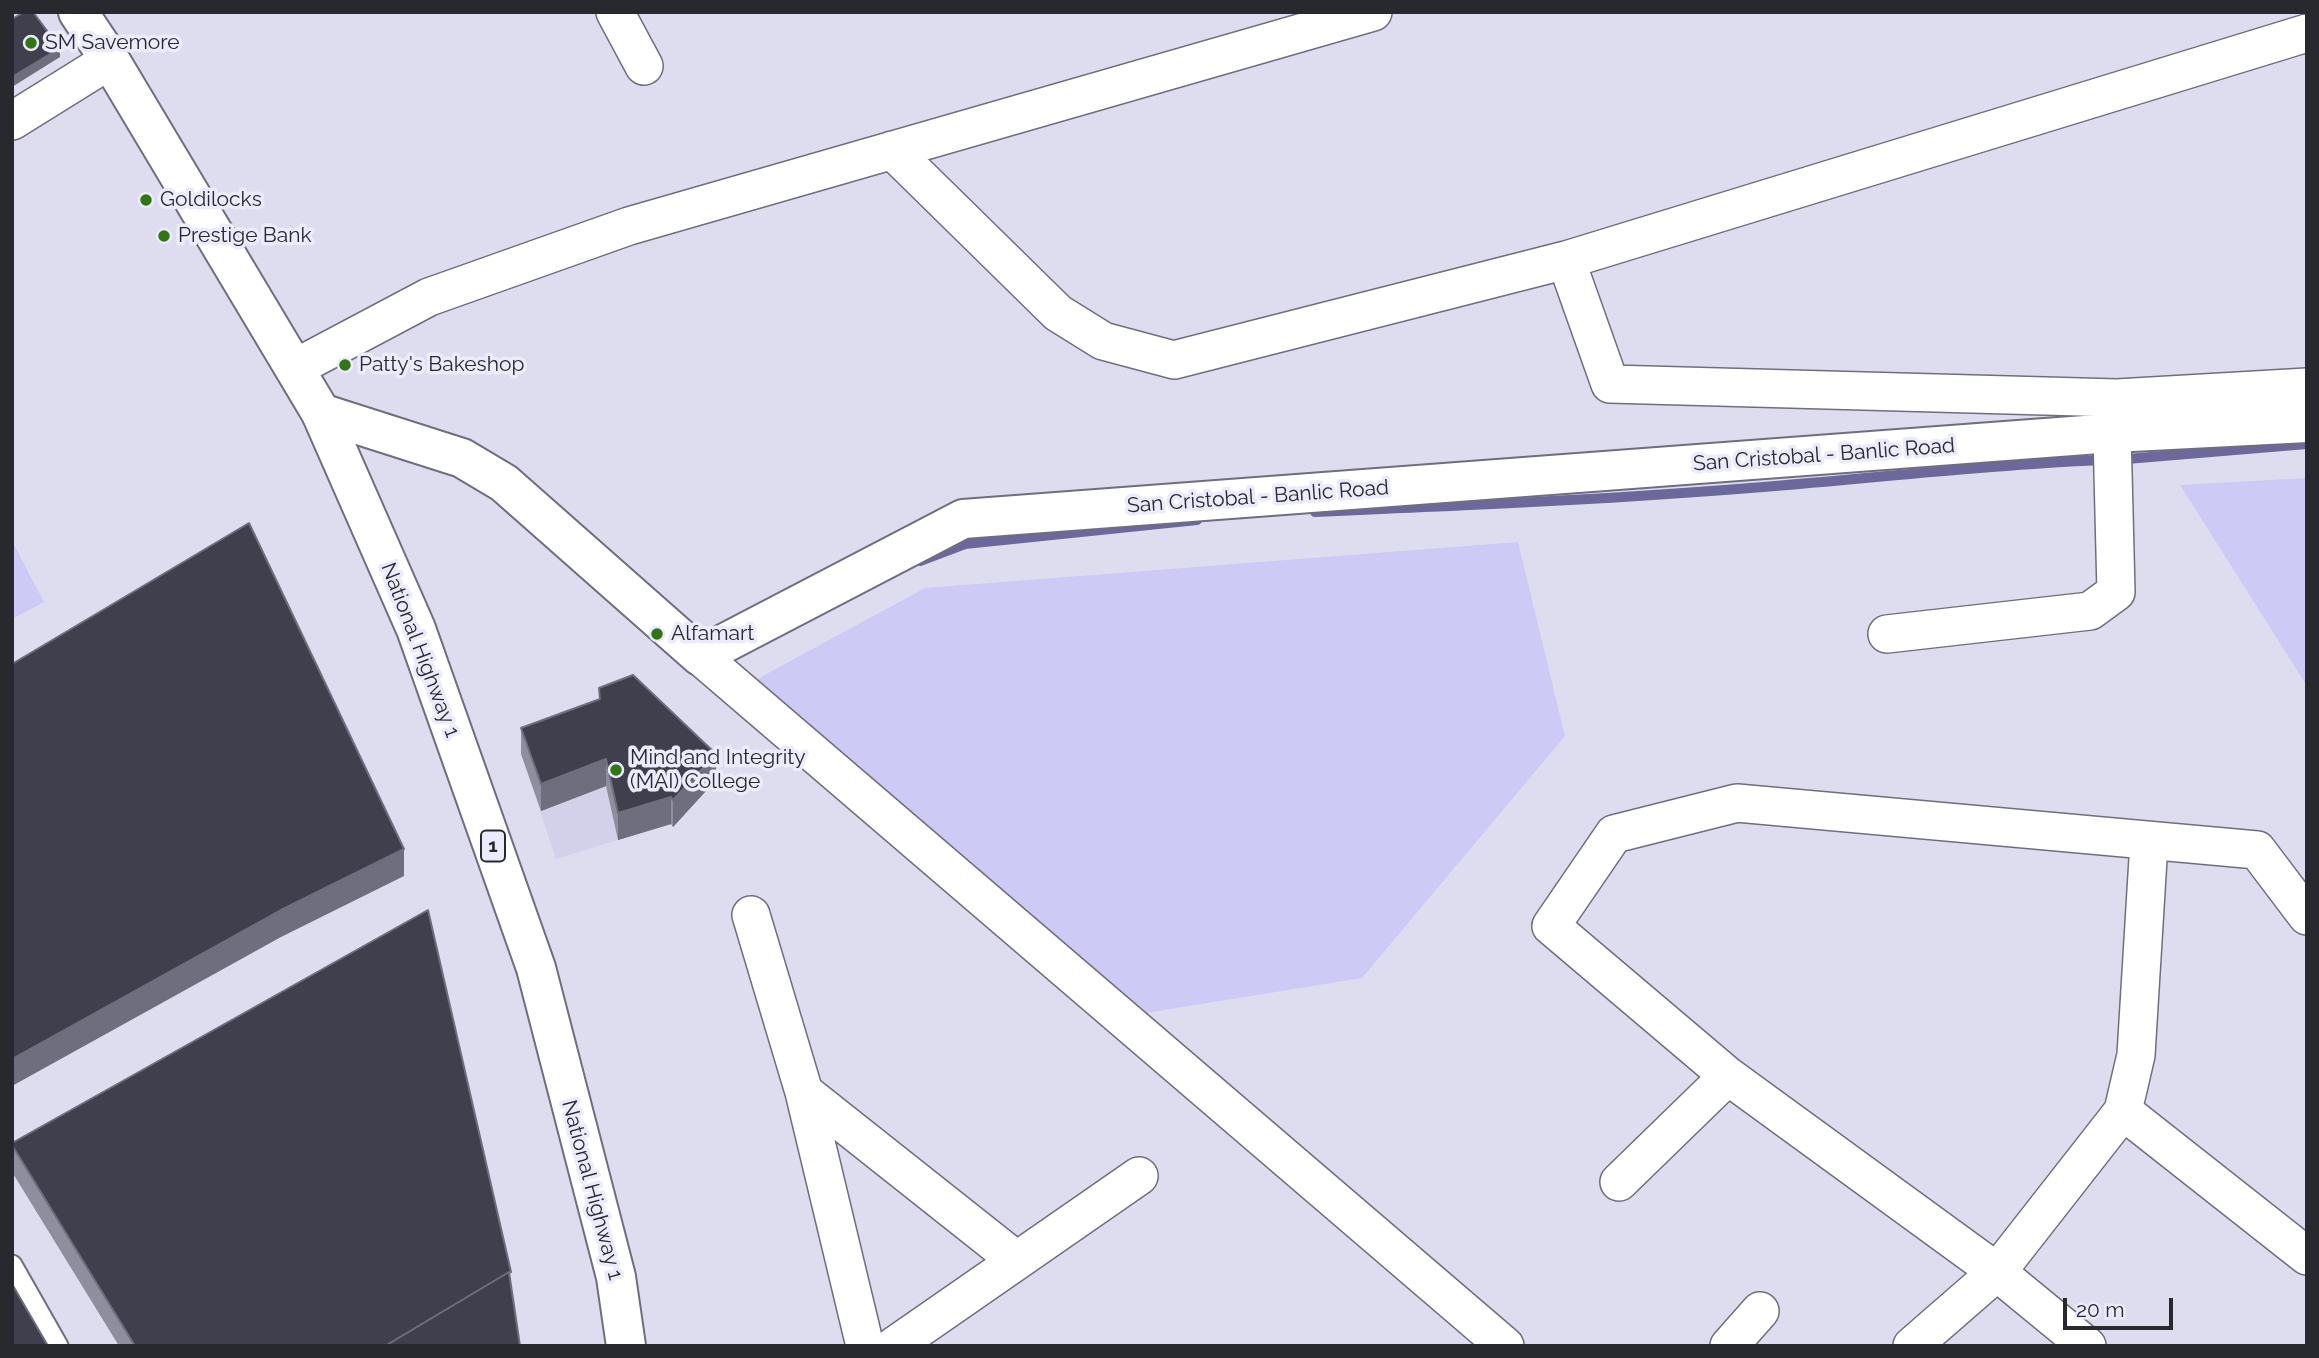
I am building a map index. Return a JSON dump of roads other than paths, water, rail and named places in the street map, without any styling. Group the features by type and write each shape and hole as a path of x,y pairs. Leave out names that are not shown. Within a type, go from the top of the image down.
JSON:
{"main road":[{"name":"National Highway 1","path":"78,12 110,60 321,413 416,629 536,968 581,1152 616,1278 626,1346"},
{"path":"321,413 462,458 504,482 700,656"},
{"name":"San Cristobal - Banlic Road","path":"700,656 963,519 2112,433 2307,423"}],"street":[{"path":"615,12 644,66"},
{"path":"295,368 429,297 629,226 1373,12"},
{"path":"892,150 1058,313 1103,341 1174,360 1566,260 2307,33"},
{"path":"12,121 110,60"},
{"path":"1566,260 1609,384 2117,398 2307,387"},
{"path":"1886,634 2090,611 2116,592 2112,433"},
{"path":"700,656 1505,1346"},
{"path":"2087,1346 1997,1272 1728,1076 1552,926 1614,834 1737,803 2257,850 2307,916"},
{"path":"1912,1346 1997,1272 2123,1111 2136,1055 2149,842"},
{"path":"751,915 804,1092 865,1346"},
{"path":"1619,1182 1728,1076"},
{"path":"804,1092 1016,1260"},
{"path":"2123,1111 2307,1256"},
{"path":"894,1346 1139,1176"},
{"path":"1729,1346 1760,1311"}],"lane":[{"path":"12,1265 58,1346"}],"waterway":[{"path":"2127,459 2307,444"},
{"path":"1315,512 1685,493 2011,465 2102,460"},
{"path":"920,561 965,544 1197,520"}],"place":[{"name":"SM Savemore","path":"31,43"},
{"name":"Goldilocks","path":"146,200"},
{"name":"Prestige Bank","path":"164,236"},
{"name":"Patty's Bakeshop","path":"345,365"},
{"name":"Alfamart","path":"657,634"},
{"name":"Mind and Integrity (MAI) College","path":"616,770"}]}
